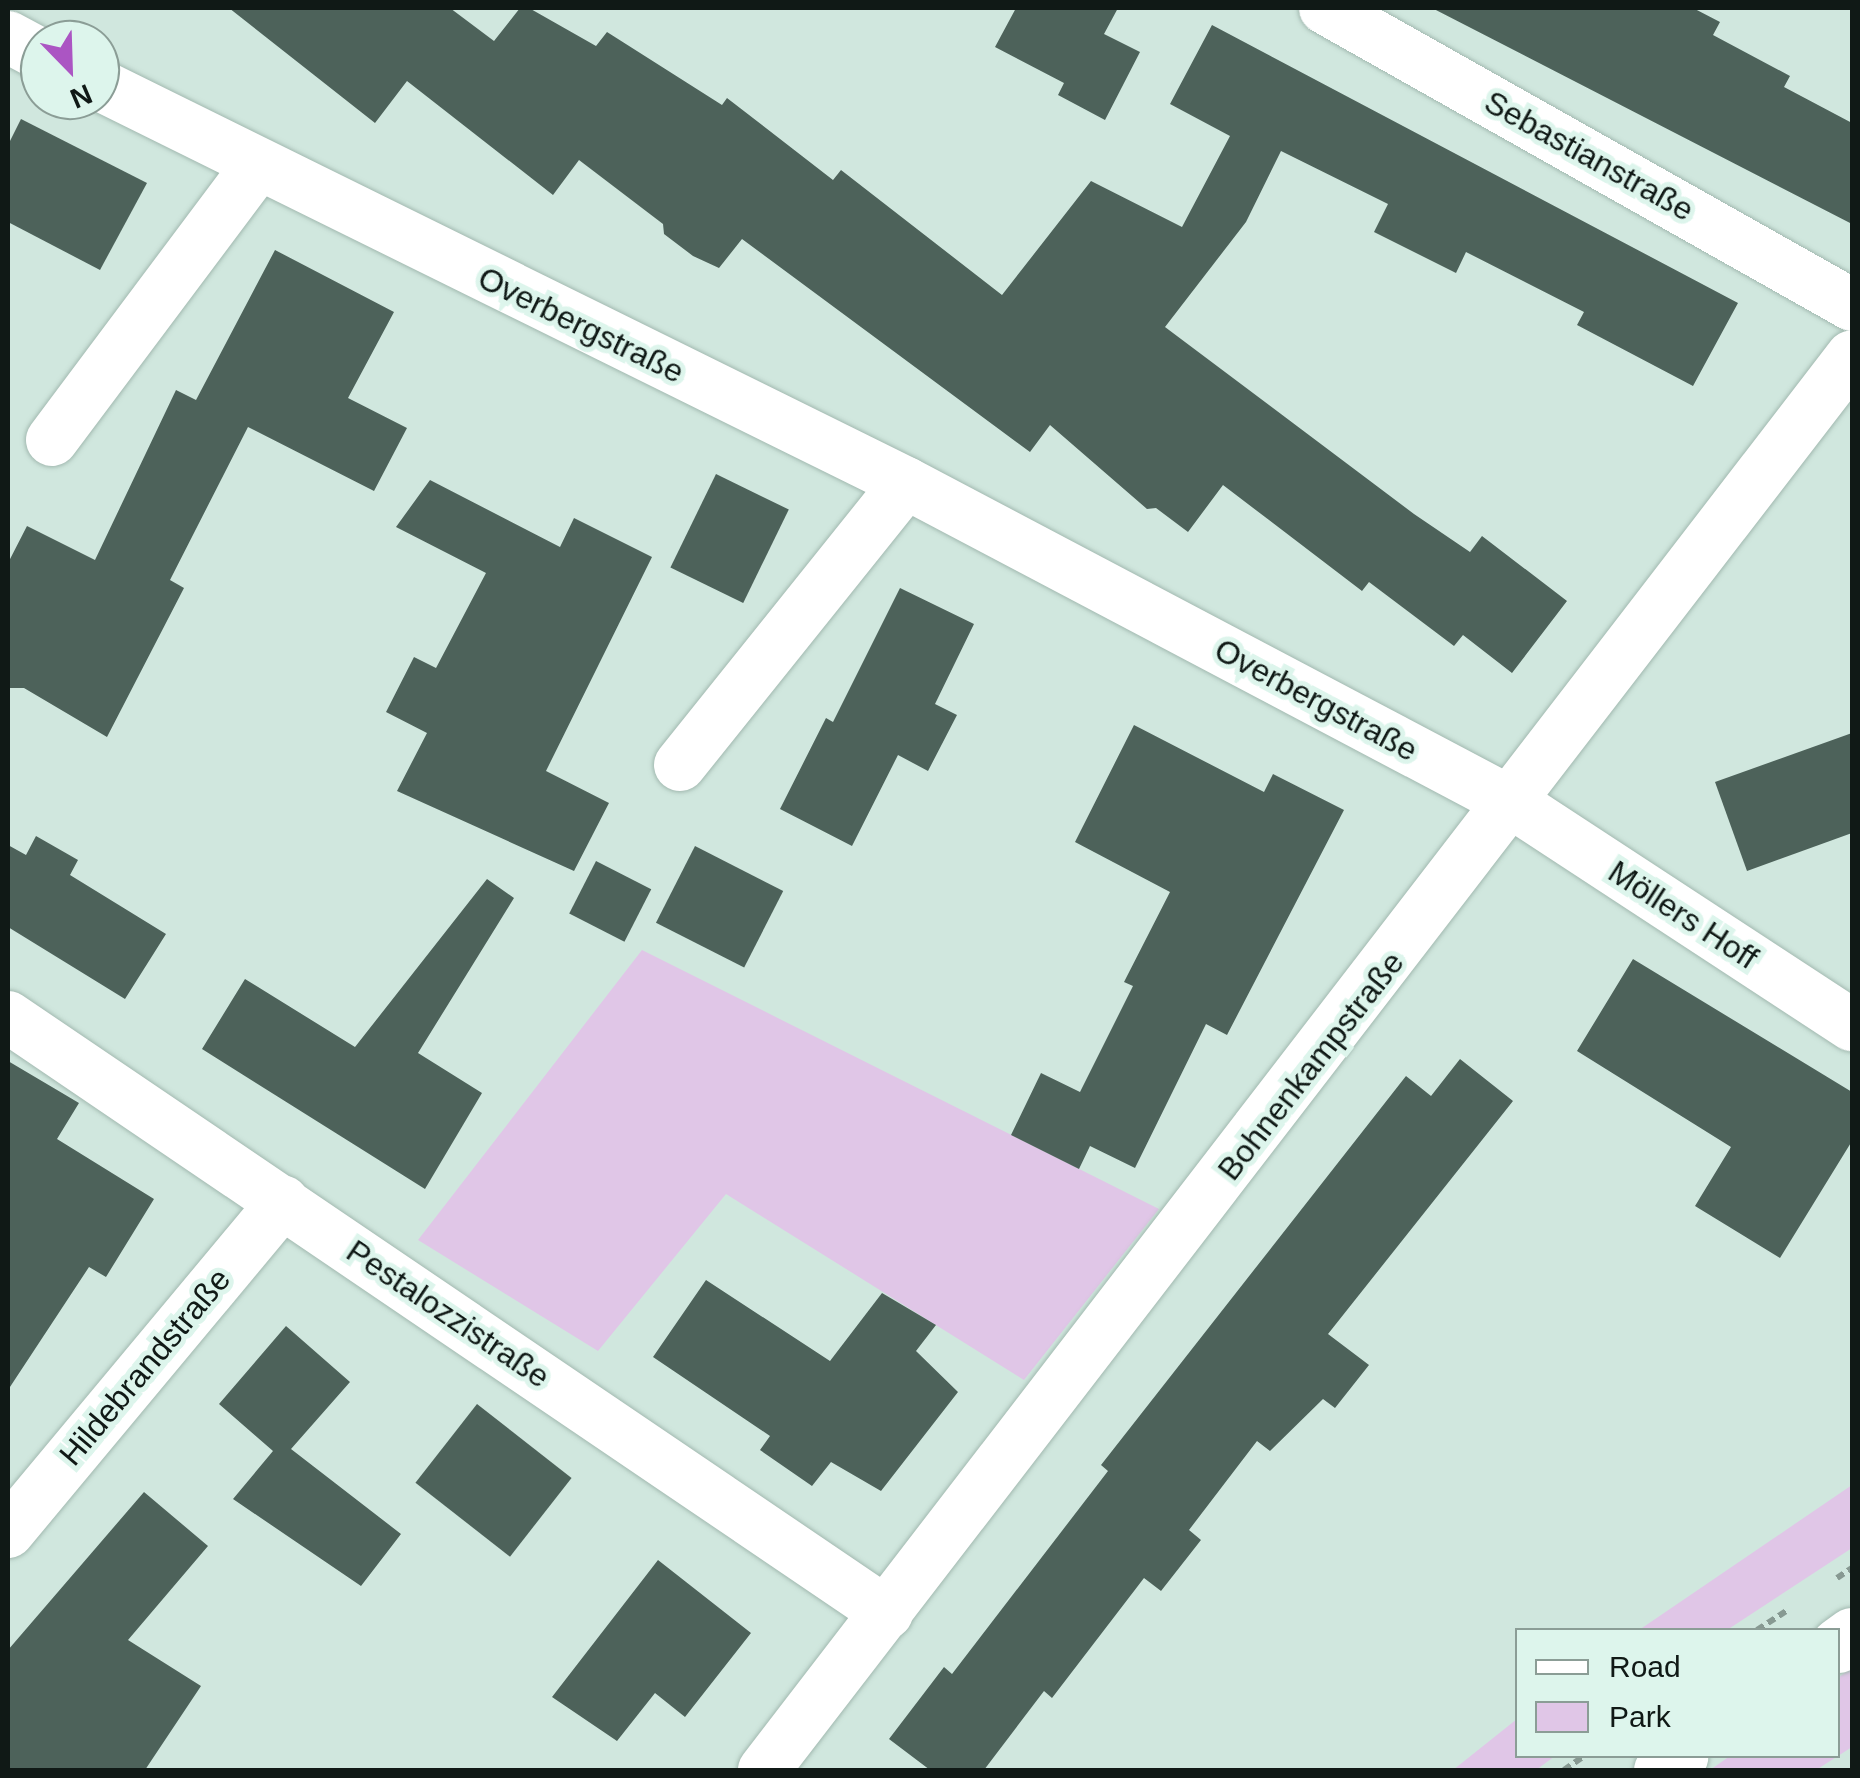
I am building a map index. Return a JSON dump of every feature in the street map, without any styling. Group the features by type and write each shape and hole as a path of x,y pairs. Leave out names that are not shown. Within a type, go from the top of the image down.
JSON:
{"street":[{"name":"Sebastianstraße","path":"1324,8 1852,304"},
{"name":"Overbergstraße","path":"120,96 256,167 906,483 1514,804"},
{"path":"52,440 256,167"},
{"name":"Bohnenkampstraße","path":"764,1770 1514,804 1852,356"},
{"path":"680,765 906,483"},
{"name":"Möllers Hoff","path":"1514,804 1852,1025"},
{"name":"Pestalozzistraße","path":"8,1017 887,1613"},
{"name":"Hildebrandstraße","path":"8,1532 283,1202"}],"green space":[{"path":"642,950 1159,1209 1024,1380 726,1194 598,1351 418,1240"},
{"path":"1852,1485 1852,1548 1730,1628 1642,1628"},
{"path":"1852,1667 1852,1747 1840,1755 1840,1676"},
{"path":"1515,1721 1515,1758 1552,1758 1536,1770 1453,1770"},
{"path":"1727,1758 1835,1758 1816,1770 1710,1770"}],"building":[{"path":"229,8 450,8 494,41 520,8 529,8 596,46 607,32 722,105 727,98 833,180 841,170 1002,295 1091,181 1182,227 1230,136 1170,104 1212,25 1738,303 1693,386 1577,325 1584,312 1466,252 1456,273 1374,232 1388,204 1281,151 1246,222 1165,327 1414,514 1470,552 1482,536 1567,601 1512,673 1463,635 1454,646 1369,582 1362,591 1223,485 1188,532 1156,508 1147,509 1050,425 1030,452 742,239 719,268 693,256 664,234 663,224 579,160 553,195 407,81 375,123"},
{"path":"1016,8 1118,8 1104,34 1140,52 1105,120 1058,95 1064,83 995,47"},
{"path":"1432,8 1693,8 1720,22 1713,35 1790,76 1784,87 1852,123 1852,224"},
{"path":"23,120 147,183 100,270 8,222 8,145"},
{"path":"275,250 394,312 348,398 407,428 374,491 248,427 170,580 184,588 107,737 24,688 8,688 8,563 27,526 95,560 176,390 196,400"},
{"path":"716,474 789,510 743,603 670,567"},
{"path":"430,480 560,547 574,518 652,557 546,771 609,803 574,871 397,791 427,733 386,712 414,657 436,668 486,573 396,527"},
{"path":"900,588 974,624 935,704 957,715 928,771 898,755 852,846 780,809 826,718 833,722"},
{"path":"1134,725 1264,792 1273,774 1344,810 1227,1035 1206,1024 1135,1168 1090,1146 1079,1169 1011,1135 1041,1073 1080,1092 1133,986 1124,982 1170,892 1075,842"},
{"path":"1852,733 1852,833 1747,871 1715,782"},
{"path":"36,836 78,860 70,875 166,934 125,999 8,927 8,845 26,855"},
{"path":"695,846 783,891 744,968 656,923"},
{"path":"596,861 651,889 624,942 569,914"},
{"path":"487,879 514,898 418,1053 482,1093 425,1189 202,1049 245,979 355,1047"},
{"path":"1633,959 1852,1092 1852,1141 1780,1258 1695,1206 1731,1147 1577,1051"},
{"path":"1460,1059 1513,1101 1328,1334 1369,1365 1335,1408 1323,1399 1270,1451 1257,1441 1189,1530 1201,1540 1161,1591 1144,1578 1052,1698 1044,1691 984,1770 930,1770 889,1739 944,1667 952,1674 1108,1471 1101,1465 1406,1076 1431,1096"},
{"path":"8,1061 79,1103 57,1139 154,1199 106,1277 89,1267 8,1390"},
{"path":"706,1280 830,1361 882,1293 936,1325 916,1351 958,1392 881,1491 831,1462 812,1486 760,1450 770,1436 653,1357"},
{"path":"286,1326 350,1382 291,1449 401,1534 361,1586 233,1499 273,1451 219,1404"},
{"path":"477,1404 572,1478 510,1557 415,1483"},
{"path":"144,1492 208,1546 128,1640 201,1686 145,1770 8,1770 8,1650"},
{"path":"658,1560 751,1633 685,1717 655,1693 617,1741 552,1697"}]}
